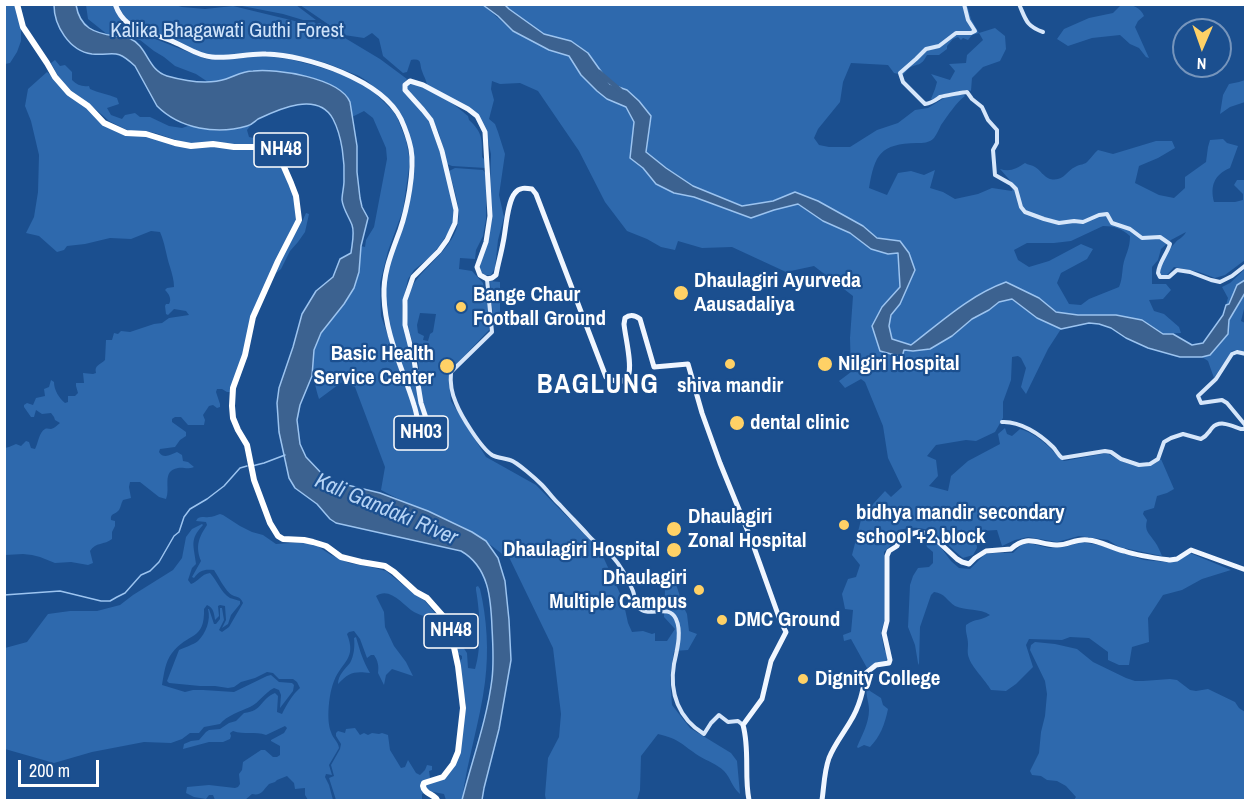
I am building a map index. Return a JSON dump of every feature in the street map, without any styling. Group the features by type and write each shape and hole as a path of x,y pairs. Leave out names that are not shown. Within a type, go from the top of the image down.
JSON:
{"highway":[{"name":"NH48","path":"17,4 22,27 62,87 88,106 104,123 126,134 146,134 190,146 213,144 262,147 283,152 284,167 296,196 299,220 253,317 245,355 234,388 233,418 246,443 253,474 270,523 278,536 283,539 313,542 326,546 341,557 387,567 416,592 427,598 446,621 458,666 463,708 456,758 443,777 424,783 423,786 426,792 434,796 437,801"}],"main road":[{"name":"NH03","path":"115,4 121,17 129,24 203,56 276,54 309,61 346,74 367,84 396,112 403,124 411,150 412,169 406,209 385,272 385,309 390,336 422,434 428,434 429,429 421,404 414,360 405,325 405,300 413,277 447,240 455,223 456,210 435,131 426,112 405,90 408,82 423,85 473,112 483,126 487,138 490,216 486,242 477,267 480,275 488,279"},
{"path":"488,279 496,275 513,195 518,190 532,189 559,251 606,377 620,382 628,376 624,321 632,315 640,319 654,367 688,364 698,401 720,463 786,632 768,669 762,699 743,725 747,746 749,801"},
{"path":"822,801 828,760 858,707 866,673 876,665 889,663 890,660 884,633 887,621 887,556 889,551 897,546 900,537 919,532 931,535 962,562 969,564 986,551 1011,549 1023,540 1058,545 1077,539 1099,542 1122,551 1170,560 1177,559 1191,550 1245,570"}],"street":[{"path":"964,4 968,20 975,31 956,33 939,46 926,49 900,73 903,82 925,104 933,103 942,96 967,92 982,107 988,120 997,130 997,143 993,150 995,175 1016,189 1021,207 1026,212 1059,223 1083,222 1107,214 1112,222 1130,229 1142,238 1160,237 1170,243 1169,250 1158,266 1160,277 1168,277 1177,270 1220,282 1245,265"},
{"path":"1018,4 1029,25 1043,32"},
{"path":"488,279 492,332 451,372 450,380 454,398 463,417 479,442 490,454 518,464 541,484 589,536 614,559 628,581 641,610 667,612 675,616 678,632 673,687 687,721 704,734 719,715 728,722 738,721 743,725"},
{"path":"1002,422 1011,422 1037,434 1062,458 1105,451 1139,465 1156,462 1164,441 1171,438 1183,434 1201,439 1219,423 1244,429 1245,426 1227,403 1221,400 1201,403 1198,396 1216,379 1232,354 1237,352 1245,354"}],"green space":[{"path":"4,5 21,5 21,41 10,63 5,64"},
{"path":"86,5 112,5 125,27 206,59 264,56 316,66 363,84 392,110 406,140 410,161 403,210 388,251 380,283 381,316 414,408 419,434 423,437 429,436 431,430 420,390 418,362 407,322 409,295 417,279 450,242 458,223 459,212 449,171 455,168 483,170 486,174 486,219 483,236 476,250 475,259 460,258 459,269 472,271 483,283 488,304 489,330 449,372 451,401 486,457 536,485 600,550 623,600 632,632 655,633 655,641 667,641 675,629 664,617 665,589 668,579 676,584 687,614 689,631 697,634 688,650 674,651 670,677 672,705 690,728 731,753 737,761 740,794 726,774 715,764 676,740 658,734 641,756 640,790 637,800 546,800 548,758 559,737 561,714 553,648 508,555 505,556 460,525 381,490 385,467 355,387 342,382 319,399 312,361 316,342 353,289 359,271 361,246 365,247 366,240 374,227 387,159 386,148 373,118 364,111 352,117 350,102 339,89 302,76 253,70 225,80 208,82 196,74 175,66 140,40 108,35 88,19","holes":["420,313 436,314 433,332 428,341 423,340 424,336 418,333 417,325"]},
{"name":"Kalika Bhagawati Guthi Forest","path":"118,5 175,5 205,9 233,6 303,23 320,23 380,59 407,79 402,88 428,119 454,202 453,222 450,230 430,257 414,270 408,279 402,306 403,325 428,431 423,434 389,330 385,293 387,271 410,193 415,166 410,142 388,99 359,76 303,57 250,53 208,55 138,28 126,19"},
{"name":"Kalika Bhagawati Guthi Forest","path":"237,5 296,5 316,20 303,20"},
{"path":"300,5 483,5 513,31 549,50 569,56 581,75 607,99 626,107 634,122 630,158 643,168 657,184 674,193 694,197 751,218 798,204 823,221 850,233 871,249 898,253 900,287 882,307 880,351 901,357 904,350 913,351 952,336 972,319 999,302 1013,299 1037,318 1061,329 1048,349 1026,394 1021,387 1026,368 1021,358 1012,357 1011,380 1003,402 1003,418 995,432 976,441 966,440 936,445 927,456 936,460 938,476 929,486 948,491 951,476 968,461 1000,444 998,434 1005,428 1007,434 1012,436 1020,429 1034,435 1064,461 1107,453 1127,463 1141,466 1148,466 1161,459 1174,489 1157,496 1154,508 1144,511 1143,514 1147,520 1148,532 1162,556 1119,547 1108,540 1079,536 1057,542 1028,537 1002,546 997,530 982,531 976,536 977,548 973,555 963,558 942,539 925,529 898,530 891,545 884,552 885,619 881,632 884,649 888,655 886,662 877,662 867,668 851,639 844,641 843,635 851,632 853,610 845,609 842,594 848,579 856,577 860,565 852,555 862,516 885,491 891,497 902,487 888,458 883,426 865,382 861,379 845,388 839,381 851,372 850,338 853,296 814,266 786,272 732,247 702,248 678,241 675,250 661,247 627,231 605,202 579,151 538,91 520,83 500,84 492,81 491,89 494,100 489,119 495,124 505,154 499,195 504,217 498,240 495,268 491,275 485,275 481,272 480,267 492,210 491,154 480,118 427,85 419,61 411,60 407,72 403,73 383,56 379,39 372,33 364,38 344,35"},
{"path":"505,5 967,5 971,19 979,33 972,35 968,40 963,38 961,40 958,37 953,39 947,49 939,55 927,55 921,63 909,68 903,75 894,73 888,65 851,63 843,82 840,102 818,129 814,138 819,145 850,147 877,130 898,123 915,110 928,108 944,98 963,94 965,96 949,113 932,140 895,146 881,153 874,167 869,188 887,195 898,173 911,171 924,175 935,170 930,188 955,199 992,188 1012,191 1014,185 1000,169 1013,169 1025,163 1055,180 1087,162 1098,150 1113,154 1156,141 1172,141 1175,148 1139,166 1135,183 1159,195 1174,198 1185,188 1185,177 1206,162 1210,140 1223,139 1227,143 1238,146 1230,168 1220,174 1214,182 1214,202 1243,200 1243,194 1234,185 1237,180 1245,180 1245,260 1225,275 1215,278 1174,267 1167,275 1160,275 1162,262 1167,253 1186,232 1171,240 1161,249 1158,260 1152,267 1152,284 1166,284 1171,290 1163,299 1149,300 1154,311 1164,314 1179,327 1181,333 1163,334 1153,328 1116,315 1078,315 1056,312 1039,298 997,285 911,345 892,339 890,320 900,304 900,242 878,238 863,226 818,201 795,192 773,201 743,206 693,186 646,152 651,116 627,90 610,84 588,53 571,41 544,34","holes":["1107,226 1118,228 1130,236 1120,284 1119,287 1089,299 1081,305 1069,304 1057,283 1061,273 1087,259 1093,249 1081,244 1049,261 1029,267 1018,260 1014,250 1027,243 1071,241"]},
{"path":"1121,5 1134,6 1144,16 1135,27 1149,58 1120,35 1092,38 1068,46 1057,39 1064,29 1089,18 1113,13"},
{"path":"995,28 1005,36 1006,49 1000,61 983,67 972,78 971,91 964,90 931,99 937,82 931,74 950,80 955,71 949,64 966,63 967,55 983,40 979,33"},
{"path":"55,60 60,66 65,65 72,72 72,80 76,83 117,98 119,104 107,108 111,115 122,119 125,115 135,113 140,117 150,117 169,126 182,128 191,125 219,131 251,125 247,130 249,137 278,138 286,144 290,152 287,167 289,174 282,150 185,143 155,133 131,132 109,121 63,85 51,63"},
{"path":"47,72 104,124 173,144 258,148 281,153 283,170 295,201 298,222 302,222 306,213 309,214 305,232 256,304 248,339 231,392 217,389 220,407 209,406 203,415 204,425 188,425 181,417 172,419 172,422 186,432 186,436 175,447 160,449 159,452 165,456 177,452 182,455 183,461 194,467 178,468 170,473 166,499 159,497 140,482 130,482 131,498 123,500 119,510 111,516 111,520 115,521 112,539 92,548 90,551 93,563 88,565 71,562 55,563 32,555 5,555 5,448 16,444 21,446 26,441 29,442 31,448 35,449 43,431 52,429 60,423 51,413 42,414 36,410 34,417 31,417 24,405 27,403 33,405 36,398 45,396 44,389 49,387 51,380 61,399 65,403 68,402 68,396 75,396 78,393 76,383 84,383 83,373 96,373 97,367 105,360 106,340 112,340 114,333 130,332 162,323 169,318 189,315 186,311 174,309 168,315 166,314 165,306 170,300 165,290 174,287 174,284 160,232 151,231 131,239 110,238 67,246 64,250 57,252 39,236 26,233 34,217 38,192 39,155 25,106 28,89"},
{"path":"1245,80 1245,102 1230,107 1220,114 1223,95 1229,84"},
{"path":"409,84 432,91 468,116 481,137 482,157 486,161 486,168 447,164 439,133 432,118 406,88"},
{"path":"1245,269 1245,280 1237,285 1229,304 1226,305 1228,298 1222,287"},
{"path":"490,281 500,282 500,318 493,318"},
{"path":"1245,293 1241,321 1245,323 1245,352 1232,351 1214,378 1208,361 1202,357 1210,355 1228,334 1229,320"},
{"path":"220,514 276,544 306,542 349,563 386,571 425,601 439,618 435,625 428,618 414,612 391,595 386,593 376,596 384,612 385,627 413,676 392,669 386,675 384,685 378,673 378,664 374,655 367,658 360,639 354,631 347,634 350,642 349,655 334,681 329,706 329,727 339,748 329,765 332,775 326,774 325,777 333,800 308,800 305,788 295,789 294,783 287,776 269,784 260,793 252,794 245,800 215,800 213,795 209,795 206,799 186,793 187,787 209,785 238,787 243,762 261,750 265,750 273,757 280,755 280,746 271,740 284,733 287,728 285,726 266,735 233,731 230,733 230,739 223,742 209,742 183,749 184,744 199,740 209,730 220,729 236,721 244,713 255,710 266,698 275,693 278,696 277,712 282,714 300,688 293,679 279,679 273,673 267,672 228,688 167,681 179,650 198,641 203,634 208,622 208,609 216,624 220,619 220,608 222,608 224,620 219,630 222,632 229,627 243,603 240,598 227,591 214,570 202,571 194,578 192,577 201,561 198,551 199,542 207,525 206,522 196,521 200,517"},
{"path":"202,524 194,539 196,564 188,580 191,584 210,573 224,593 240,601 240,604 231,615 228,624 222,628 226,620 225,606 218,606 219,616 215,620 212,609 207,605 199,631 178,646 170,657 162,685 185,692 203,690 234,692 271,675 279,682 294,685 293,691 280,708 281,695 279,690 274,688 253,705 230,716 220,724 204,727 199,733 190,733 171,743 144,742 92,752 54,763 5,749 5,648 27,642 48,614 97,611 120,605 173,570 182,558 186,537 192,529"},
{"path":"927,537 936,541 959,568 970,569 985,554 1013,553 1022,544 1049,548 1065,547 1081,542 1099,545 1144,560 1178,561 1190,553 1231,570 1202,579 1182,590 1163,595 1148,618 1149,642 1132,647 1129,665 1119,665 1108,660 1108,652 1089,638 1029,639 1026,645 1033,667 1006,691 991,690 970,661 966,628 966,625 990,615 982,611 955,606 938,593 934,592 931,595 920,627 919,665 918,663 915,645 908,627 910,585 918,568 929,567 933,563 933,552 927,547 925,541"},
{"path":"478,586 487,635 483,697 462,800 446,800 444,794 428,791 425,786 426,783 441,779 454,766 466,703 461,684 459,661 462,656 457,653 456,647 463,647 467,653 468,668 475,669 479,640 476,590"},
{"path":"356,637 370,673 352,673 338,684 340,675 350,663"},
{"path":"1035,642 1077,649 1093,662 1135,681 1177,680 1190,690 1208,689 1235,702 1245,712 1245,800 1074,800 1076,797 1066,786 1057,781 1032,775 1030,771 1039,753 1047,694 1045,681 1030,650 1031,645"},
{"path":"867,686 870,691 881,698 883,705 888,709 882,730 874,743 870,747 864,745 858,748 869,715"},
{"path":"355,728 360,735 382,733 388,735 390,750 401,768 405,767 408,760 416,773 420,775 427,765 432,766 432,770 429,771 430,778 422,782 424,793 422,800 336,800 329,778 334,776 331,765 341,744 336,733 338,731 345,733 346,729"}],"water":[{"name":"Kali Gandaki River","path":"54,5 76,5 81,19 89,28 101,33 126,37 135,42 155,69 167,76 204,82 219,81 249,71 291,73 334,87 350,102 357,146 360,198 368,218 354,288 321,333 314,350 312,376 300,405 297,420 300,444 306,457 331,481 380,493 428,511 486,541 498,558 505,581 511,660 499,729 482,800 462,800 487,710 493,673 491,606 487,585 478,566 461,551 336,523 317,504 295,488 289,478 279,432 277,403 279,388 302,314 316,291 333,277 340,259 351,253 353,239 352,225 342,200 343,158 339,133 333,119 318,106 308,104 287,107 258,119 250,125 235,129 211,130 188,125 166,114 157,106 135,66 123,56 92,54 76,48 60,29"},
{"path":"483,5 505,5 544,34 571,41 588,53 610,84 627,90 651,116 646,152 693,186 742,206 773,201 795,192 818,201 863,226 877,238 900,241 909,253 915,270 900,304 891,315 889,326 892,339 911,345 980,294 1006,282 1039,298 1056,312 1078,315 1116,315 1142,320 1163,334 1173,334 1192,345 1203,343 1223,315 1237,285 1245,280 1245,293 1229,320 1228,334 1210,355 1202,357 1180,357 1148,348 1099,324 1089,323 1061,329 1037,318 1012,299 999,302 930,349 904,350 902,357 880,351 872,326 882,307 900,287 898,253 888,254 871,249 850,233 823,221 798,204 751,218 694,197 674,193 656,184 643,168 630,158 634,122 626,107 607,99 597,91 581,75 569,56 549,50 513,31"}],"waterway":[{"path":"599,72 620,90"},
{"path":"252,466 285,455"},
{"path":"4,595 60,591 110,601 125,593 141,575 150,571 159,562 174,536 179,532 184,517 190,509 224,486 240,468 247,466"}],"place":[{"name":"Dhaulagiri Ayurveda Aausadaliya","path":"681,293"},
{"name":"Bange Chaur Football Ground","path":"461,307"},
{"name":"shiva mandir","path":"730,364"},
{"name":"Nilgiri Hospital","path":"825,364"},
{"name":"Basic Health Service Center","path":"447,366"},
{"name":"dental clinic","path":"737,423"},
{"name":"bidhya mandir secondary school +2 block","path":"844,525"},
{"name":"Dhaulagiri Zonal Hospital","path":"674,529"},
{"name":"Dhaulagiri Hospital","path":"674,550"},
{"name":"Dhaulagiri Multiple Campus","path":"699,590"},
{"name":"DMC Ground","path":"722,620"},
{"name":"Dignity College","path":"803,679"}],"district":[{"name":"BAGLUNG","path":"598,386"}]}
